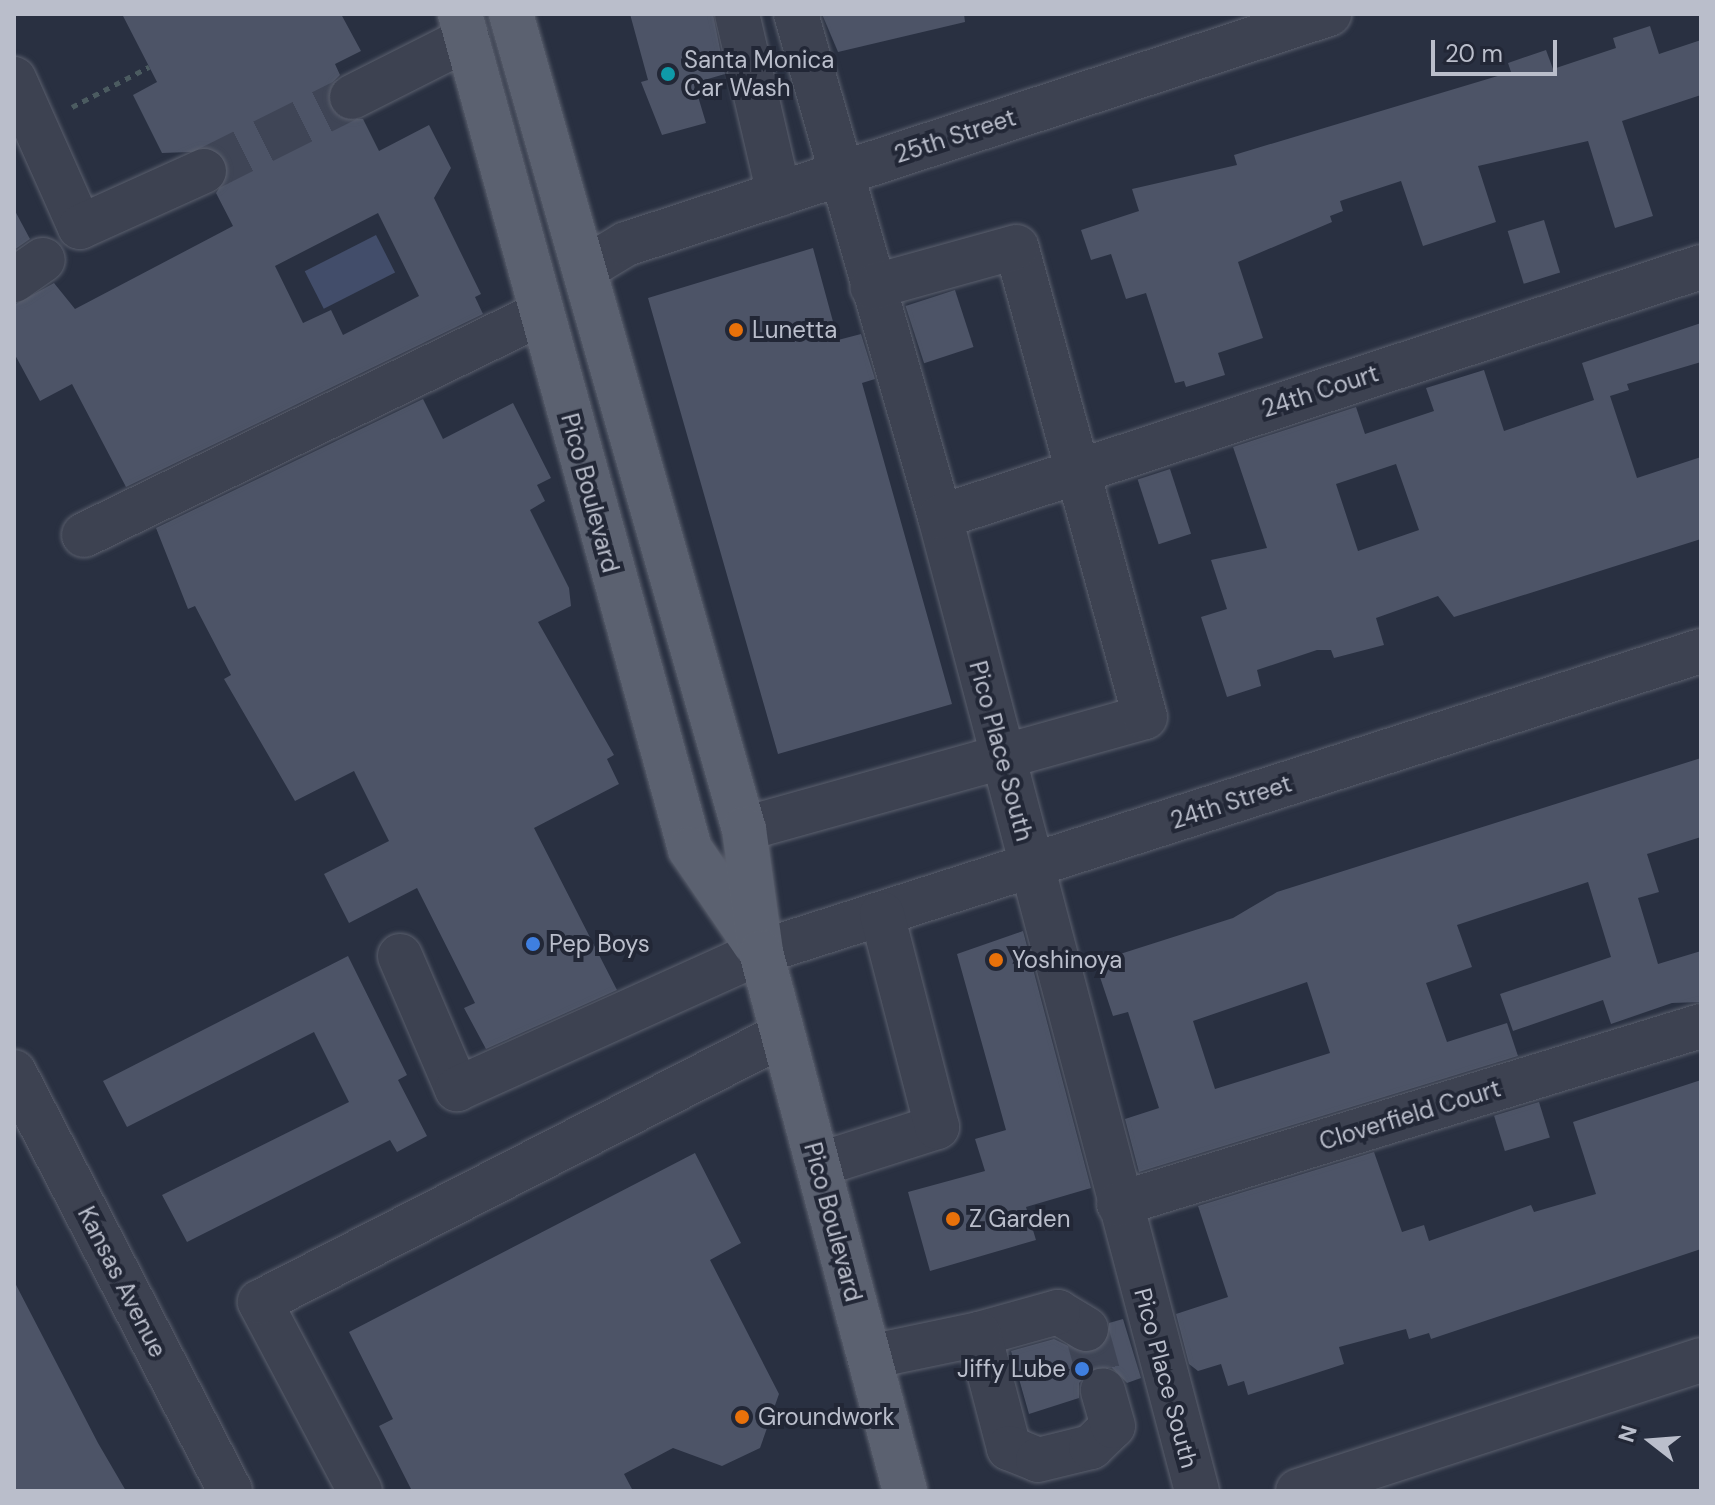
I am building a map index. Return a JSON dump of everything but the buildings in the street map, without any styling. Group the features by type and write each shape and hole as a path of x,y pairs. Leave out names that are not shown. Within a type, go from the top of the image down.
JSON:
{"main road":[{"name":"Pico Boulevard","path":"511,14 744,829 761,952 905,1491"},
{"name":"Pico Boulevard","path":"464,26 540,314 690,849 761,952"},
{"path":"540,314 586,268"}],"street":[{"path":"737,14 779,194"},
{"name":"Pico Place South","path":"796,14 940,517 1197,1491"},
{"name":"25th Street","path":"586,268 626,244 1329,14"},
{"path":"352,97 464,26"},
{"path":"16,88 80,227 204,171"},
{"path":"744,829 1145,717 1016,247 872,287"},
{"name":"24th Court","path":"940,517 1701,267"},
{"path":"84,535 540,314"},
{"name":"24th Street","path":"400,956 457,1089 761,952 1701,651"},
{"path":"818,1165 937,1127 882,914"},
{"name":"Cloverfield Court","path":"1119,1204 1701,1026"},
{"path":"360,1491 260,1302 782,1035"},
{"name":"Kansas Avenue","path":"14,1072 230,1491"},
{"path":"869,1357 979,1334 1058,1312 1086,1329"},
{"path":"979,1334 1009,1448 1038,1460 1091,1447 1113,1426 1103,1390"},
{"path":"1298,1491 1701,1360"}],"path":[{"path":"65,110 149,67"}],"water":[{"path":"376,235 395,272 324,309 305,271"}],"tunnel":[{"path":"204,171 352,97"},
{"path":"1086,1329 1103,1390"}],"place":[{"name":"Santa Monica Car Wash","path":"668,74"},
{"name":"Lunetta","path":"736,330"},
{"name":"Pep Boys","path":"533,944"},
{"name":"Yoshinoya","path":"996,960"},
{"name":"Z Garden","path":"953,1219"},
{"name":"Jiffy Lube","path":"1082,1369"},
{"name":"Groundwork","path":"742,1417"}]}
